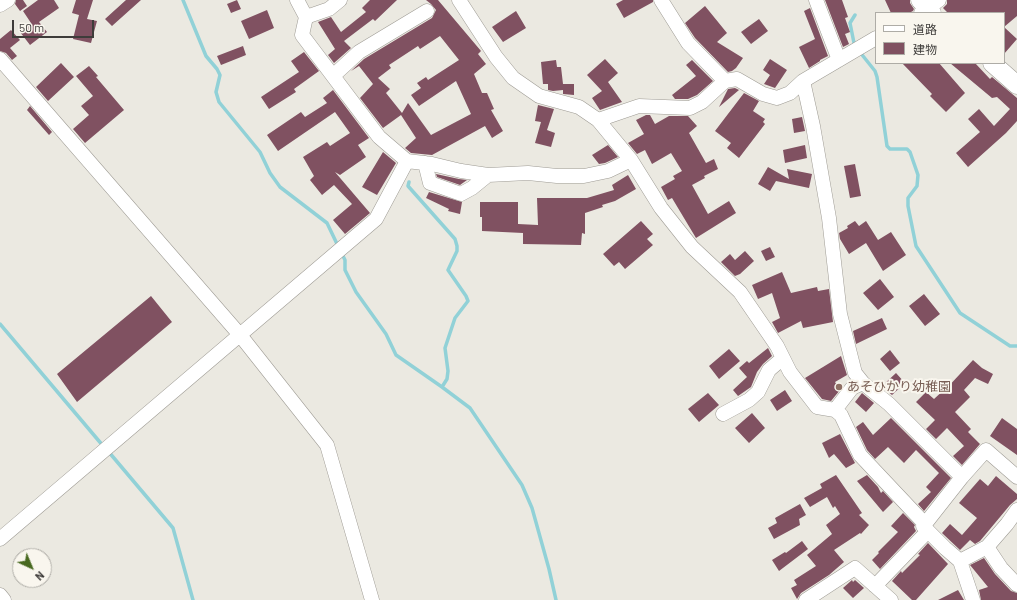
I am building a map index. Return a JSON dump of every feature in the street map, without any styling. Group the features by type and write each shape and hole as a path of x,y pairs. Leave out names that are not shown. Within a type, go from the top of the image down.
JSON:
{"main road":[{"path":"993,64 1017,85"}],"street":[{"path":"0,5 8,0"},
{"path":"297,0 306,16 302,35 379,137 407,162 426,163 461,172 488,176 528,173 557,176 584,176 608,171 631,160"},
{"path":"306,16 329,9 340,0"},
{"path":"459,0 496,57 513,78 539,96 579,107 598,120 631,160 661,208 692,247 740,292 777,346 790,372 817,407 835,410 841,415 860,455 926,528 960,561 973,600"},
{"path":"661,0 688,43 725,81"},
{"path":"816,0 839,60"},
{"path":"333,76 359,52 427,11"},
{"path":"598,120 639,106 690,108 702,102 725,81 737,79 763,94 777,98 790,93 803,81 875,39"},
{"path":"0,58 240,335 327,445 372,600"},
{"path":"803,81 813,126 829,218 840,314 855,373 863,383 889,404 962,477"},
{"path":"0,539 376,219 407,162"},
{"path":"426,163 430,183 461,194 488,176"},
{"path":"723,414 749,400 758,392 769,370 783,358"},
{"path":"835,410 852,388 863,383"},
{"path":"875,586 926,528 962,477 986,450 1017,477"},
{"path":"960,561 987,547 1017,510"},
{"path":"987,547 1001,568 1017,586"},
{"path":"806,600 855,568 891,600"},
{"path":"0,595 4,600"}],"building":[{"path":"16,0 23,0 27,6 20,11 15,4"},
{"path":"38,0 54,0 59,8 39,22 47,32 30,45 20,32 31,23 23,11"},
{"path":"76,0 93,0 87,19 97,21 91,43 73,39 79,15 72,13"},
{"path":"126,0 141,0 112,26 105,19"},
{"path":"237,0 241,9 231,13 227,4"},
{"path":"370,0 397,0 375,21 373,19 344,41 351,48 334,63 328,55 335,49 318,22 331,17 341,32 366,12 362,8"},
{"path":"426,0 438,0 481,51 478,54 486,64 474,74 482,93 487,93 494,109 491,110 503,131 492,138 485,126 432,155 411,153 405,148 416,138 401,115 383,128 360,98 373,84 359,66 351,71 364,59 432,18 436,10","holes":["440,36 459,60 428,80 426,77 417,83 421,88 411,95 419,106 456,81 471,114 431,135 408,103 402,113 386,93 390,89 378,78 391,68 389,65 418,46 420,49"]},
{"path":"623,0 653,0 653,2 624,18 616,4"},
{"path":"825,0 842,0 848,17 845,18 850,32 845,34 849,44 843,47"},
{"path":"885,0 910,0 910,3 914,9 911,12 891,12"},
{"path":"947,0 1017,0 1017,16 1005,26 1005,12 947,12 943,8 947,4"},
{"path":"705,6 727,33 717,42 743,58 732,71 728,72 695,38 685,23"},
{"path":"810,8 828,56 809,68 799,47 815,39 804,11"},
{"path":"267,10 274,28 249,39 241,21"},
{"path":"516,11 526,28 503,42 492,27"},
{"path":"759,19 768,31 751,44 741,32"},
{"path":"1005,28 1017,39 1005,53"},
{"path":"11,30 20,40 10,48 17,56 12,60 6,53 0,51 0,39"},
{"path":"243,46 246,55 221,65 217,56"},
{"path":"304,52 319,71 294,89 296,92 269,109 261,97 299,72 291,61"},
{"path":"605,59 618,73 608,82 622,102 600,110 592,98 602,91 587,75"},
{"path":"770,59 787,70 775,88 764,84 770,75 763,70"},
{"path":"556,60 557,67 561,67 563,84 574,84 574,95 563,94 563,90 548,90 548,84 543,84 541,62"},
{"path":"692,60 713,81 697,95 688,99 675,99 672,95 696,76 686,65"},
{"path":"61,63 74,77 48,101 36,87"},
{"path":"903,64 940,64 965,93 946,112 930,96 932,94"},
{"path":"951,64 976,64 990,79 992,77 1017,98 1017,121 1006,133 968,167 956,153 980,132 968,119 979,109 994,126 1010,109 997,97 992,98"},
{"path":"89,66 98,76 96,77 124,110 85,143 73,129 89,115 81,106 93,96 76,76"},
{"path":"735,88 739,90 719,107 728,89"},
{"path":"333,90 369,138 358,145 366,157 340,175 335,172 370,213 345,234 333,220 352,204 334,185 322,195 310,180 314,176 303,157 327,142 330,146 350,133 335,112 278,151 267,135 301,112 305,117 327,103 323,98"},
{"path":"744,93 759,101 753,111 765,119 763,122 765,124 739,158 727,148 731,143 715,131"},
{"path":"538,105 554,109 547,130 555,133 551,147 535,143 541,122 535,121"},
{"path":"30,106 52,132 49,135 27,110"},
{"path":"646,115 650,115 655,124 669,116 688,116 697,126 689,133 706,163 714,159 718,169 704,176 705,178 692,185 708,214 729,201 736,213 696,238 672,198 668,200 661,187 675,179 673,176 682,171 671,153 652,164 645,150 637,154 628,143 644,134 636,120"},
{"path":"802,117 805,131 794,133 792,119"},
{"path":"608,145 618,157 599,164 592,155"},
{"path":"805,145 807,158 785,163 783,150"},
{"path":"383,152 396,163 377,195 362,187"},
{"path":"855,164 861,196 850,198 844,166"},
{"path":"768,167 789,179 787,169 812,174 809,188 776,181 770,191 758,184"},
{"path":"436,174 467,180 460,185 437,177"},
{"path":"628,175 636,189 615,201 602,205 603,207 585,213 585,234 582,233 581,245 523,244 523,233 482,231 480,202 518,202 518,224 538,225 537,198 587,198 614,190 612,185"},
{"path":"429,192 462,202 460,214 448,211 449,209 426,198"},
{"path":"641,221 653,234 647,239 653,245 625,269 619,262 614,266 603,254"},
{"path":"855,221 859,226 866,221 878,240 891,232 906,255 883,271 866,243 849,254 840,239 839,233 848,228 847,226"},
{"path":"770,247 775,257 766,261 761,251"},
{"path":"745,251 754,261 740,274 735,276 721,262 730,254 735,260"},
{"path":"782,272 791,293 817,287 818,291 829,289 833,322 803,328 801,321 778,333 772,322 780,318 772,293 758,299 752,285"},
{"path":"880,279 894,297 878,310 863,293"},
{"path":"924,294 940,314 925,326 909,306"},
{"path":"151,296 172,322 77,402 57,374"},
{"path":"882,318 887,329 856,344 853,331"},
{"path":"768,348 772,356 757,372 751,387 738,396 733,390 747,377 739,368 747,361 749,363"},
{"path":"729,349 740,361 719,379 709,366"},
{"path":"890,350 900,363 890,371 880,359"},
{"path":"841,356 847,375 835,382 840,390 831,401 822,399 805,378"},
{"path":"973,360 982,368 993,374 988,384 975,378 964,390 970,397 955,412 971,429 968,432 980,444 962,465 953,456 964,446 947,428 936,439 926,429 935,420 916,402 926,392 934,399 946,389"},
{"path":"896,373 905,383 892,395 882,386"},
{"path":"785,390 792,401 777,411 770,400"},
{"path":"708,393 719,405 699,422 688,409"},
{"path":"862,393 874,403 866,412 855,402"},
{"path":"752,413 765,428 749,443 735,428"},
{"path":"891,418 951,478 924,511 918,504 931,492 926,487 939,473 916,450 904,463 888,447 875,459 867,450 856,427 863,422 873,435"},
{"path":"1002,418 1017,429 1017,455 990,436"},
{"path":"840,434 855,463 846,468 834,454 829,458 822,443"},
{"path":"836,475 862,513 859,515 869,525 861,534 860,533 834,550 844,562 829,575 801,593 797,599 791,588 797,585 794,580 816,566 807,555 832,534 826,525 840,514 835,506 833,508 827,497 810,507 804,498 822,488 820,484"},
{"path":"867,475 878,487 881,493 883,491 893,502 883,512 857,481"},
{"path":"996,476 1017,494 1017,499 1010,505 980,541 975,544 970,540 960,550 942,533 950,524 962,535 977,518 959,503 980,479 988,486"},
{"path":"800,504 806,515 799,519 800,525 774,539 768,528 777,523 775,518"},
{"path":"903,513 915,525 914,527 916,531 880,569 872,560 898,532 891,526"},
{"path":"802,541 808,549 779,571 772,560 785,552 786,553"},
{"path":"928,543 948,564 916,600 912,600 892,581 901,571 902,573 920,555 918,554"},
{"path":"984,558 995,574 1011,591 1017,593 1017,600 981,600 979,590 988,587 970,565"},
{"path":"852,580 853,582 855,580 864,588 853,598 843,588"},
{"path":"958,590 964,600 938,600"}],"waterway":[{"path":"183,0 206,56 220,75 216,92 219,102 260,152 270,173 280,187 327,223 338,246"},
{"path":"855,15 850,23 855,45"},
{"path":"859,51 875,71 877,77 887,146 890,149 907,149 910,152 918,175 917,186 908,198 908,206 916,246 960,313 1010,346 1017,346"},
{"path":"409,182 408,186 455,239 457,251 448,270 468,301 455,318 445,348 448,371 447,379 442,387"},
{"path":"341,252 345,260 345,270 356,292 386,334 396,355 470,408 522,485 532,508 556,600"},
{"path":"0,324 104,447"},
{"path":"108,451 173,528 193,600"}],"place":[{"name":"あそひかり幼稚園","path":"839,387"}]}
